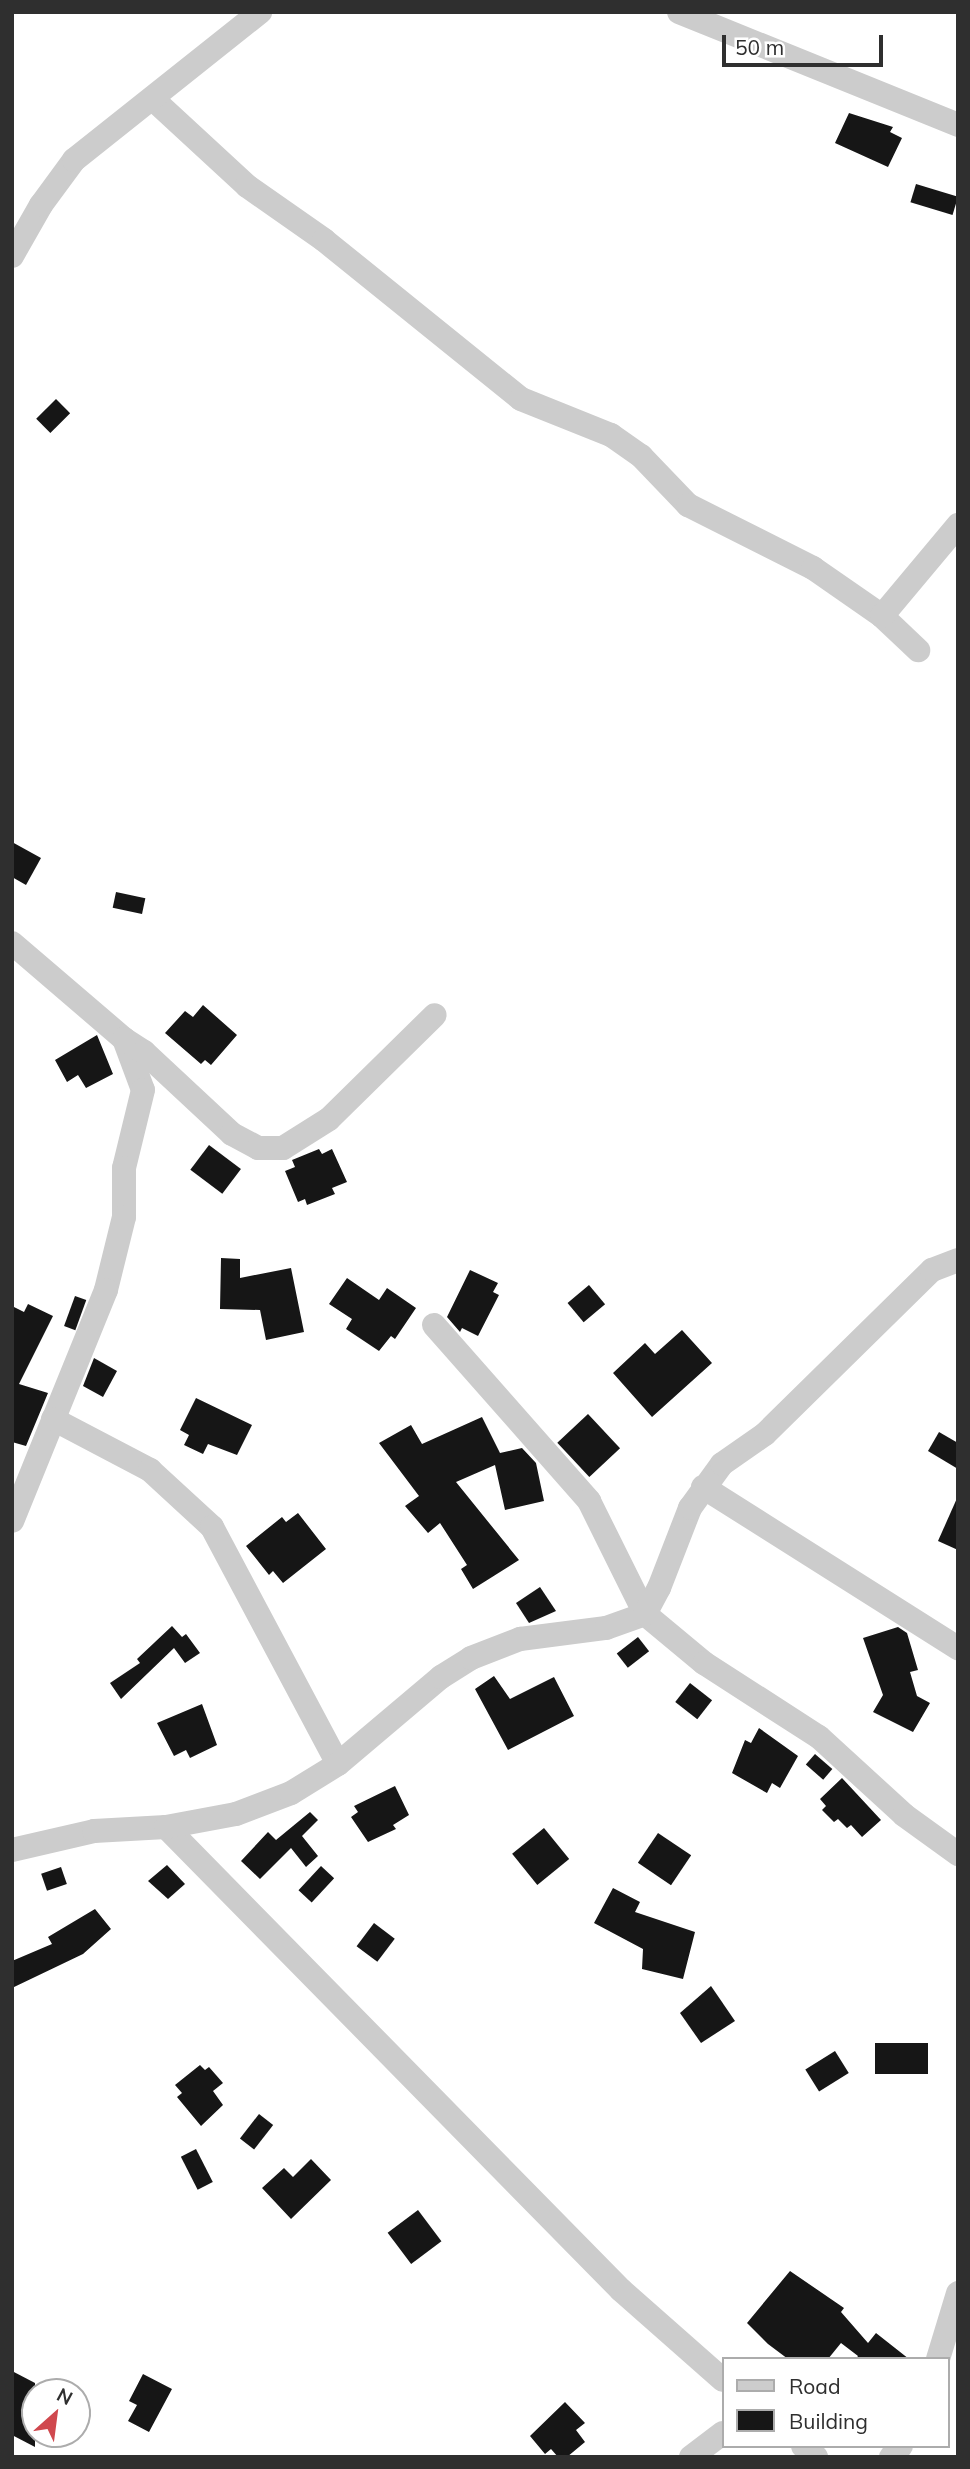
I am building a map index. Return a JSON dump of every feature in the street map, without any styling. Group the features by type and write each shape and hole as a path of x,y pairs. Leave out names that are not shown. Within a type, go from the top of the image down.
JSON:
{"street":[{"path":"12,256 41,205 74,160 155,101 260,12"},
{"path":"679,12 958,125"},
{"path":"155,101 247,186 324,240 521,399 611,435 641,456 688,505 813,568 882,617 918,650"},
{"path":"882,617 958,525"},
{"path":"12,943 124,1039 144,1052 232,1134 258,1148 283,1148 329,1119 435,1015"},
{"path":"12,1521 106,1290 124,1217 124,1168 143,1090 124,1039"},
{"path":"12,1850 94,1831 166,1827 236,1814 292,1793 338,1764 440,1677 471,1658 520,1639 606,1628 645,1614 703,1487 722,1464 765,1434 958,1242"},
{"path":"932,1270 958,1260"},
{"path":"434,1325 589,1501 645,1614 704,1663 819,1737 904,1815 958,1854"},
{"path":"53,1419 150,1470 212,1527 338,1764"},
{"path":"703,1487 958,1648"},
{"path":"166,1827 611,2281 722,2379"},
{"path":"939,2357 958,2293"},
{"path":"691,2457 722,2434"}],"building":[{"path":"849,113 893,127 890,132 902,138 888,167 835,143"},
{"path":"916,184 958,197 953,215 910,202"},
{"path":"56,399 70,413 50,433 36,419"},
{"path":"12,842 41,858 26,885 12,877"},
{"path":"116,892 145,898 142,914 113,908"},
{"path":"203,1005 237,1035 211,1065 205,1060 201,1064 165,1033 185,1011 193,1017"},
{"path":"97,1035 113,1074 86,1088 78,1075 67,1082 55,1060"},
{"path":"209,1145 241,1169 222,1194 190,1170"},
{"path":"319,1149 322,1154 332,1149 347,1182 332,1188 335,1194 307,1205 305,1199 298,1202 285,1171 295,1167 292,1160"},
{"path":"221,1258 240,1259 240,1278 291,1268 304,1332 266,1340 260,1310 220,1309"},
{"path":"470,1270 498,1283 493,1292 499,1295 478,1336 462,1328 460,1332 447,1317"},
{"path":"347,1278 379,1300 387,1288 416,1308 395,1339 391,1336 379,1351 346,1329 352,1319 329,1304"},
{"path":"589,1285 605,1304 584,1322 568,1303"},
{"path":"75,1296 86,1300 75,1330 64,1326"},
{"path":"28,1304 53,1316 19,1384 48,1393 26,1446 12,1442 12,1306 24,1312"},
{"path":"682,1330 712,1363 652,1417 613,1373 645,1343 655,1354"},
{"path":"94,1358 117,1371 103,1397 83,1386"},
{"path":"196,1398 252,1425 237,1455 208,1444 203,1454 184,1445 189,1435 180,1430"},
{"path":"588,1414 620,1448 589,1477 557,1443"},
{"path":"482,1417 500,1453 522,1448 536,1463 544,1501 505,1510 495,1465 456,1482 519,1560 473,1589 461,1569 467,1565 440,1523 428,1533 405,1506 419,1496 379,1443 411,1425 422,1444"},
{"path":"939,1432 958,1443 958,1469 928,1451"},
{"path":"958,1496 958,1550 938,1541"},
{"path":"298,1513 326,1549 283,1583 273,1571 269,1575 246,1546 282,1517 286,1522"},
{"path":"540,1587 556,1611 529,1623 516,1603"},
{"path":"172,1626 182,1637 186,1634 200,1653 185,1663 174,1648 121,1699 110,1683 140,1663 137,1659"},
{"path":"898,1627 907,1633 918,1670 910,1672 917,1696 930,1703 913,1732 873,1712 883,1695 863,1638"},
{"path":"638,1637 649,1651 628,1668 617,1654"},
{"path":"494,1676 510,1699 554,1677 574,1716 508,1750 475,1689"},
{"path":"690,1683 712,1700 697,1719 675,1702"},
{"path":"202,1704 217,1745 190,1758 186,1750 174,1756 157,1723"},
{"path":"759,1728 798,1756 780,1788 772,1783 767,1793 732,1773 745,1740 751,1743"},
{"path":"815,1754 832,1769 823,1780 806,1765"},
{"path":"842,1778 881,1820 862,1837 851,1825 847,1828 838,1819 834,1822 822,1810 826,1806 820,1799"},
{"path":"395,1786 409,1815 393,1825 396,1829 368,1842 351,1817 358,1812 354,1806"},
{"path":"310,1812 318,1820 302,1836 318,1856 306,1867 291,1848 260,1879 241,1861 268,1832 276,1840"},
{"path":"544,1828 569,1859 537,1885 512,1854"},
{"path":"658,1833 691,1855 671,1885 638,1863"},
{"path":"167,1865 185,1884 168,1899 148,1881"},
{"path":"321,1866 334,1878 312,1902 298,1890"},
{"path":"61,1867 67,1884 47,1891 41,1874"},
{"path":"613,1888 640,1902 635,1912 695,1932 683,1979 642,1969 643,1949 594,1923"},
{"path":"95,1909 111,1929 83,1954 12,1988 12,1961 52,1944 48,1937"},
{"path":"374,1923 395,1939 377,1962 357,1946"},
{"path":"711,1986 735,2021 701,2043 680,2013"},
{"path":"875,2043 928,2043 928,2074 875,2074"},
{"path":"835,2051 849,2073 819,2092 805,2070"},
{"path":"200,2065 205,2070 209,2067 223,2083 213,2091 223,2105 201,2126 177,2097 182,2093 175,2085"},
{"path":"259,2114 273,2125 254,2150 240,2138"},
{"path":"196,2149 213,2182 198,2190 181,2157"},
{"path":"311,2159 331,2180 291,2219 262,2188 284,2168 293,2177"},
{"path":"418,2210 441,2241 411,2264 388,2233"},
{"path":"790,2271 844,2308 841,2312 868,2343 876,2333 906,2357 857,2357 841,2343 830,2357 785,2357 747,2323"},
{"path":"12,2371 25,2378 21,2378 21,2440 12,2435"},
{"path":"143,2374 172,2389 149,2432 128,2421 137,2405 129,2401"},
{"path":"565,2402 585,2423 576,2430 585,2442 567,2457 558,2457 551,2449 545,2454 530,2436"}]}
